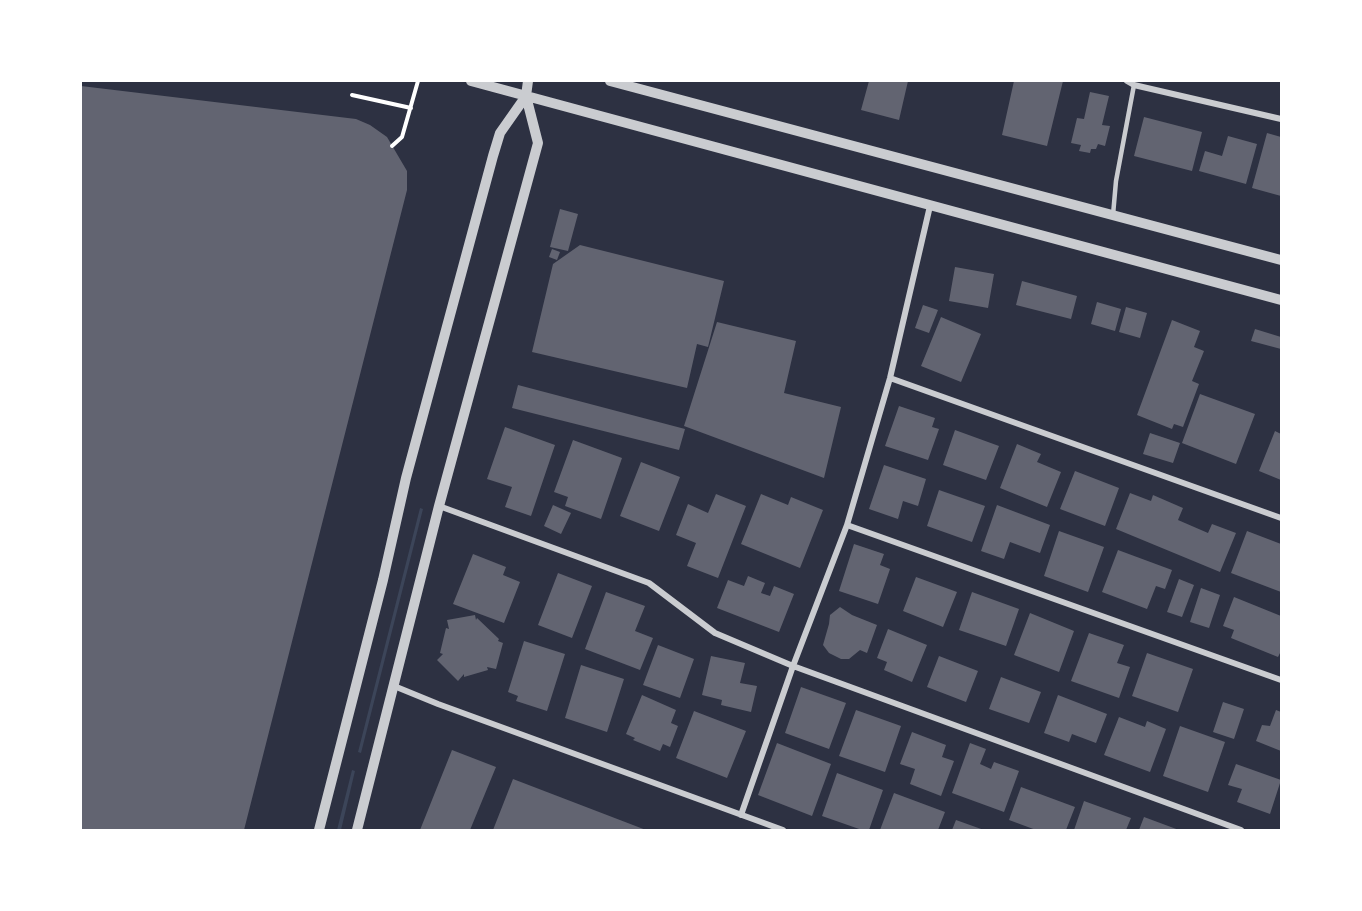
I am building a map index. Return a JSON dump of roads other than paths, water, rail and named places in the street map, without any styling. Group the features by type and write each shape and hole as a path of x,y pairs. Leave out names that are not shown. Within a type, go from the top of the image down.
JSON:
{"street":[{"path":"471,81 1281,300"},
{"path":"357,830 439,506 538,143 526,96 528,81"},
{"path":"610,81 1281,260"},
{"path":"1127,81 1134,85 1281,118"},
{"path":"319,830 383,580 406,478 493,156 500,133 526,96"},
{"path":"741,815 793,666 847,525 890,378 930,206"},
{"path":"890,378 1281,518"},
{"path":"439,506 649,584 715,633 793,666 1241,830"},
{"path":"847,525 1281,680"},
{"path":"394,686 783,830"}],"lane":[{"path":"1113,215 1116,181 1134,85"}]}
